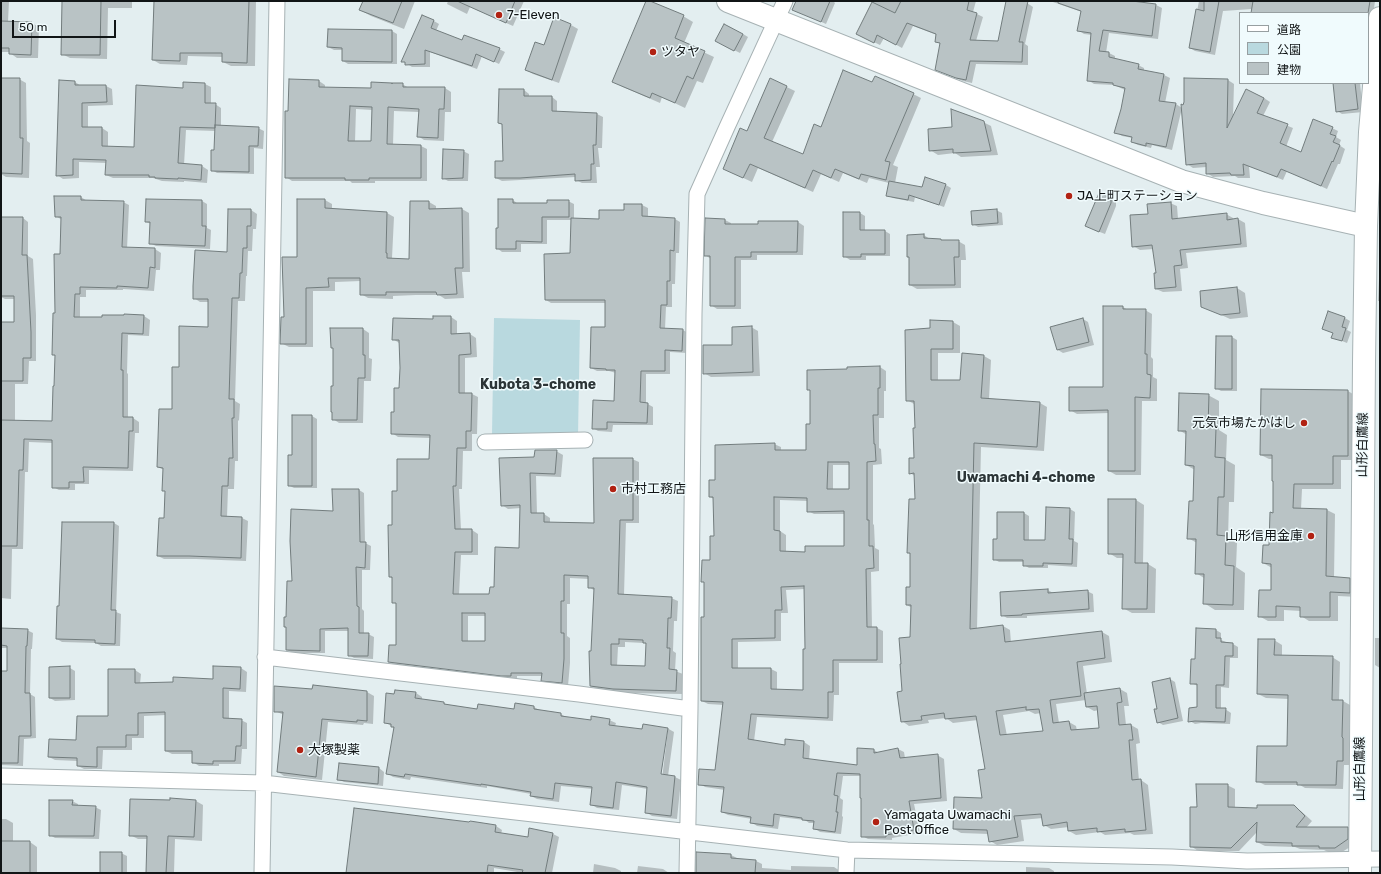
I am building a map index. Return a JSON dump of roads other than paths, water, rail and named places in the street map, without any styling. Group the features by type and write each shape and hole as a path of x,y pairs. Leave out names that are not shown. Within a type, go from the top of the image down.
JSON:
{"main road":[{"path":"728,1 780,10 1181,181 1263,203 1373,227"},
{"name":"山形白鷹線","path":"1366,863 1363,386 1373,227 1370,132 1380,18"}],"street":[{"path":"262,873 277,1"},
{"path":"687,873 697,194 780,10"},
{"path":"485,442 585,440"},
{"path":"265,658 580,694 690,709"},
{"path":"1,776 263,783 847,850 1366,863"},
{"path":"846,873 847,850"}],"place":[{"name":"7-Eleven","path":"499,15"},
{"name":"ツタヤ","path":"653,52"},
{"name":"JA上町ステーション","path":"1069,196"},
{"name":"元気市場たかはし","path":"1304,423"},
{"name":"市村工務店","path":"613,489"},
{"name":"山形信用金庫","path":"1311,536"},
{"name":"大塚製薬","path":"300,750"},
{"name":"Yamagata Uwamachi Post Office","path":"876,822"}],"district":[{"name":"Kubota 3-chome","path":"538,385"},
{"name":"Uwamachi 4-chome","path":"1026,478"}]}
